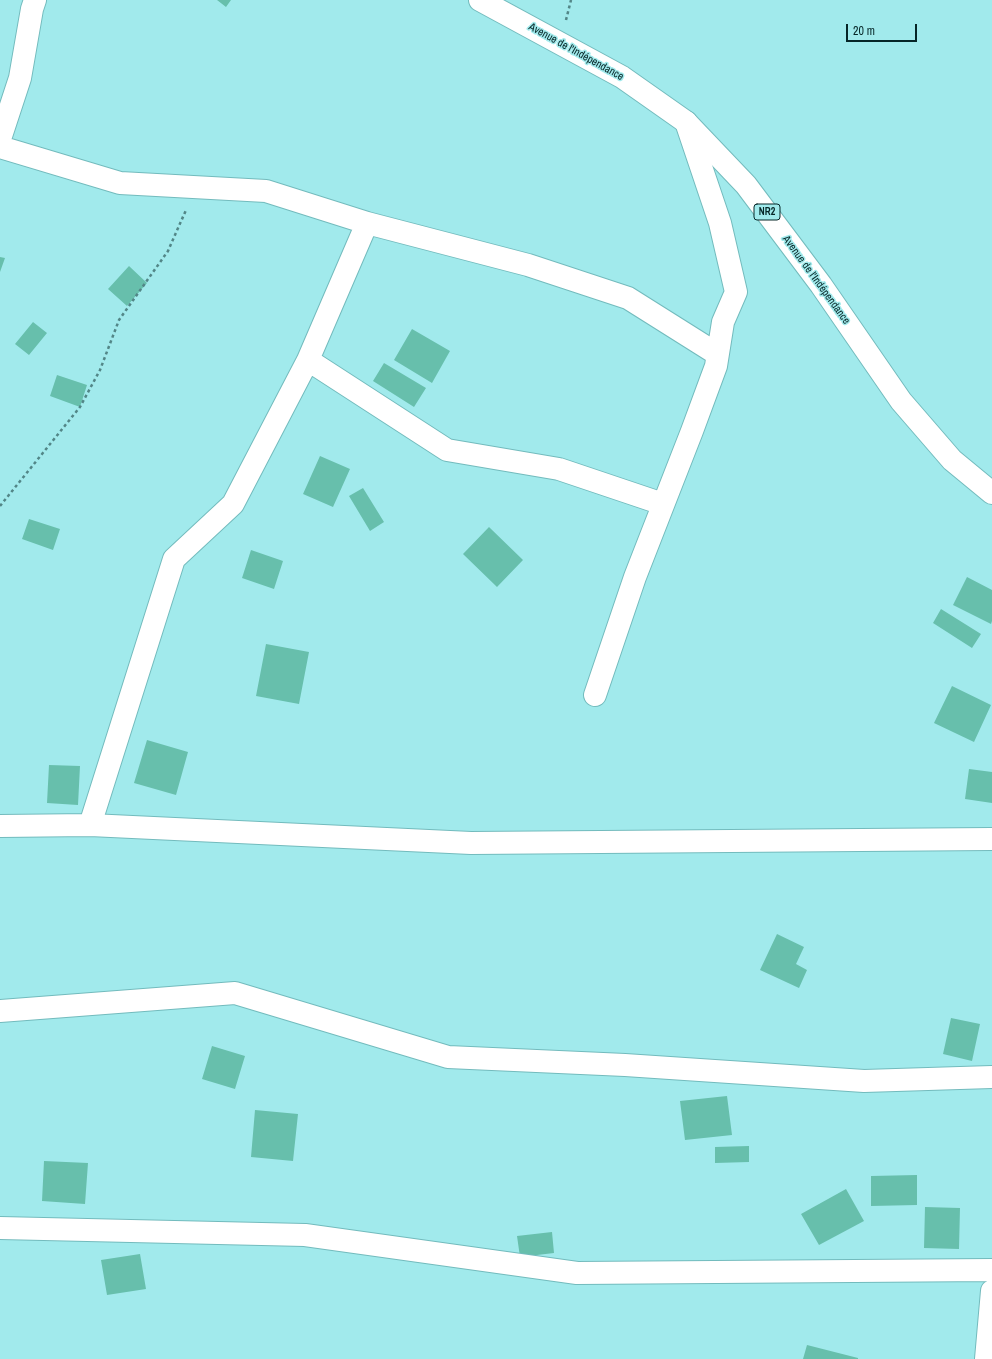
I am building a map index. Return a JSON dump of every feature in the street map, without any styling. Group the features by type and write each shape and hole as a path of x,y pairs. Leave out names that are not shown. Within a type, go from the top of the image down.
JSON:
{"main road":[{"path":"0,139 20,78 32,9 35,0"},
{"name":"Avenue de l'Indépendance","path":"480,0 622,77 686,122 746,185 822,285 901,402 952,460 992,493"},
{"path":"594,694 635,577 716,366 723,322 736,292 720,223 686,122"},
{"path":"0,147 120,183 266,191 367,223 528,265 628,298 718,354"},
{"path":"90,825 174,559 233,504 308,360 367,223"},
{"path":"308,360 447,450 559,469 663,504"},
{"path":"0,826 90,825 471,843 992,839"},
{"path":"0,1011 235,993 448,1057 625,1065 864,1082 992,1077"},
{"path":"0,1228 305,1235 577,1273 992,1270"},
{"path":"986,1359 992,1291"}],"path":[{"path":"0,506 80,407 100,370 120,320 168,251 196,187"}],"building":[{"path":"217,0 231,0 226,7"},
{"path":"0,257 5,258 0,272"},
{"path":"129,266 147,283 127,306 108,289"},
{"path":"33,322 47,333 29,355 15,344"},
{"path":"412,329 450,351 432,383 394,360"},
{"path":"384,363 426,388 414,407 373,381"},
{"path":"57,375 87,385 80,407 50,396"},
{"path":"320,456 350,469 333,507 303,494"},
{"path":"363,488 384,522 370,531 349,496"},
{"path":"29,519 60,529 53,550 22,539"},
{"path":"489,527 523,560 497,587 463,554"},
{"path":"251,550 283,561 274,589 242,578"},
{"path":"967,577 992,590 991,624 953,605"},
{"path":"941,609 981,634 972,648 933,623"},
{"path":"266,644 309,652 299,704 256,696"},
{"path":"952,686 991,705 974,742 934,723"},
{"path":"147,740 188,752 176,795 134,783"},
{"path":"49,765 80,766 78,805 47,803"},
{"path":"969,769 992,772 992,803 965,799"},
{"path":"777,934 804,947 796,964 807,970 799,988 760,970"},
{"path":"951,1018 980,1024 972,1061 943,1054"},
{"path":"212,1046 245,1056 235,1089 202,1079"},
{"path":"727,1096 732,1135 685,1140 680,1101"},
{"path":"255,1110 298,1114 293,1161 251,1157"},
{"path":"749,1146 749,1162 715,1163 715,1147"},
{"path":"44,1161 88,1163 85,1204 42,1201"},
{"path":"917,1175 917,1205 871,1206 871,1176"},
{"path":"846,1189 864,1221 819,1245 801,1214"},
{"path":"925,1207 960,1208 959,1249 924,1248"},
{"path":"552,1232 554,1253 520,1257 517,1236"},
{"path":"140,1254 146,1289 107,1295 101,1260"},
{"path":"807,1345 858,1358 858,1359 803,1359"}]}
